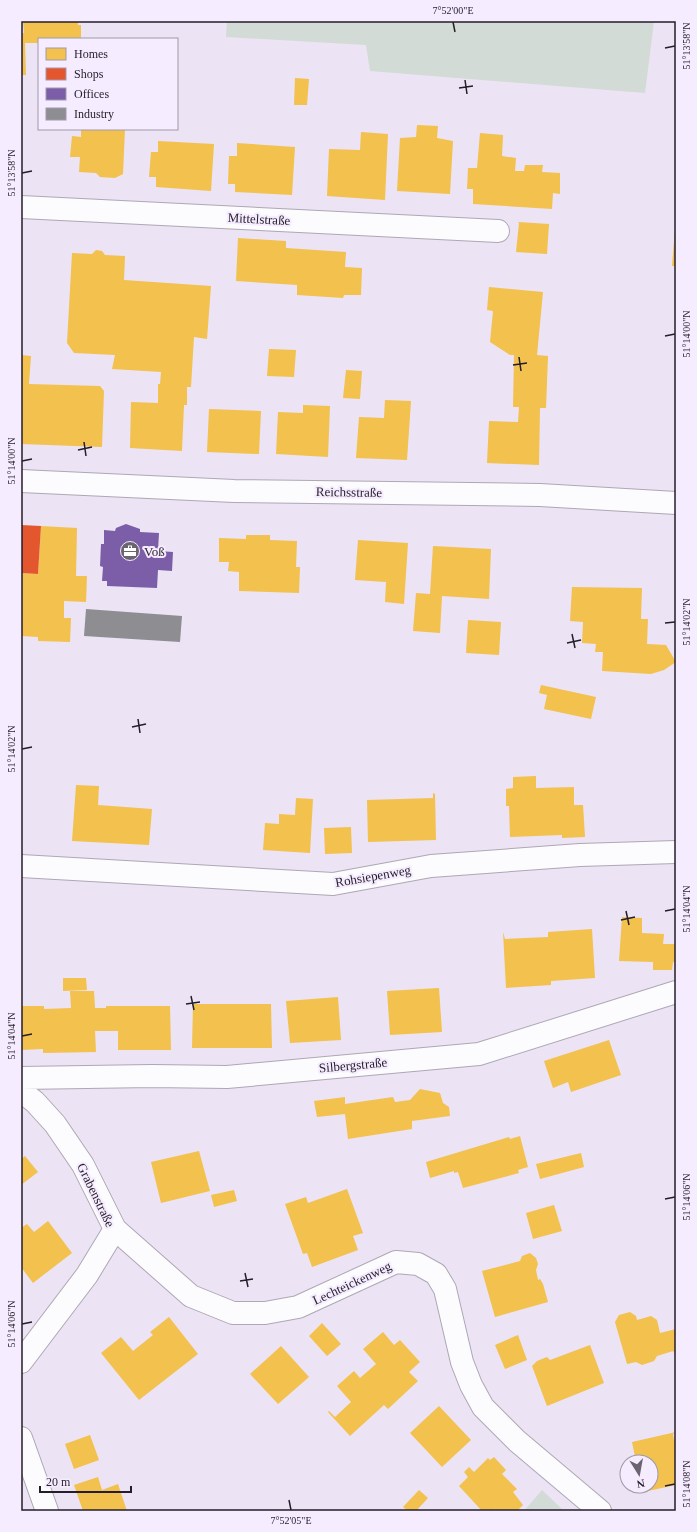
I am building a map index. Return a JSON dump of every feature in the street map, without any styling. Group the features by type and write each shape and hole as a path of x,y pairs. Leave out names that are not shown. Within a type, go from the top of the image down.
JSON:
{"street":[{"name":"Mittelstraße","path":"21,206 498,231"},
{"name":"Reichsstraße","path":"21,481 234,490 540,495 676,503"},
{"name":"Rohsiepenweg","path":"21,866 333,884 430,866 580,855 676,852"},
{"name":"Silbergstraße","path":"21,1078 152,1076 227,1077 479,1054 676,992"},
{"name":"Grabenstraße","path":"21,1091 35,1102 55,1124 79,1159 115,1230 87,1275 21,1362"},
{"name":"Lechteickenweg","path":"115,1230 191,1296 233,1313 265,1313 298,1307 396,1262 418,1264 436,1274 445,1289 462,1362 471,1385 483,1407 517,1441 600,1511"},
{"path":"21,1438 47,1511"}],"shaded area":[{"path":"227,21 654,21 645,93 370,71 366,45 226,37"},
{"path":"542,1490 564,1511 524,1511"}],"building: Homes":[{"path":"23,21 78,21 78,25 81,25 81,38 38,38 38,43 25,43 26,75 21,75 21,33 24,33"},
{"path":"295,78 309,79 307,105 294,105"},
{"path":"417,125 438,126 437,138 453,141 450,194 397,191 400,138 416,137"},
{"path":"81,130 125,130 123,174 115,178 100,177 96,173 79,172 80,157 70,157 72,136 81,137"},
{"path":"361,132 388,134 385,200 327,196 329,149 360,150"},
{"path":"480,133 503,135 502,156 516,158 515,171 524,171 525,165 543,165 542,172 560,173 560,194 553,193 552,209 473,204 473,189 467,189 468,168 477,168"},
{"path":"158,141 214,144 211,191 156,187 156,177 149,177 151,152 158,152"},
{"path":"237,143 295,147 292,195 235,192 235,184 228,184 229,156 237,156"},
{"path":"518,222 549,224 547,254 516,252"},
{"path":"675,229 676,266 672,266"},
{"path":"238,238 286,241 286,248 346,252 345,267 362,268 361,295 344,295 343,298 297,295 297,285 236,281"},
{"path":"96,250 102,251 105,255 125,256 124,280 211,286 207,339 194,337 191,387 187,387 187,405 184,405 182,451 130,448 131,402 158,403 158,384 160,384 161,372 112,369 115,355 74,353 67,343 72,253 92,254"},
{"path":"489,287 543,292 537,355 548,356 546,408 540,408 539,465 487,463 489,421 518,422 519,407 513,407 514,355 510,355 490,342 493,311 487,310"},
{"path":"269,349 296,350 294,377 267,376"},
{"path":"21,355 31,356 29,384 100,386 104,391 102,447 21,444"},
{"path":"346,370 362,371 360,399 343,398"},
{"path":"385,400 411,401 407,460 356,458 359,417 384,418"},
{"path":"303,405 330,406 328,457 276,454 278,412 303,413"},
{"path":"209,409 261,411 259,454 207,452"},
{"path":"41,526 77,528 76,576 87,576 86,602 64,601 64,618 71,618 70,642 38,641 38,637 21,636 21,573 38,574"},
{"path":"246,535 270,535 270,540 297,541 296,567 300,567 299,593 239,591 239,572 228,571 229,562 219,562 219,538 246,539"},
{"path":"358,540 408,543 404,604 385,602 386,582 355,580"},
{"path":"433,546 491,549 489,599 442,596 440,633 413,631 416,593 430,594"},
{"path":"572,587 642,588 641,619 648,619 647,644 666,645 676,662 664,670 651,674 602,671 603,652 595,652 596,644 582,643 583,622 570,621"},
{"path":"468,620 501,622 499,655 466,653"},
{"path":"541,685 596,697 591,719 544,709 547,695 539,693"},
{"path":"536,776 536,788 574,787 574,805 583,805 585,837 562,838 562,835 510,837 509,806 506,806 506,789 513,788 513,777"},
{"path":"76,785 99,786 98,805 152,809 149,845 72,841"},
{"path":"433,793 435,794 436,840 368,842 367,800 433,798"},
{"path":"296,798 313,799 310,853 263,850 265,823 279,824 279,814 295,815"},
{"path":"351,827 352,853 325,854 324,828"},
{"path":"622,917 642,918 642,933 664,934 663,944 675,944 675,962 673,962 672,970 653,970 653,962 619,961"},
{"path":"592,929 595,978 551,981 551,985 506,988 503,932 505,939 548,937 548,932"},
{"path":"63,978 86,978 87,990 63,991"},
{"path":"439,988 442,1032 390,1035 387,991"},
{"path":"70,991 94,991 95,1008 106,1008 106,1006 170,1006 171,1050 118,1050 118,1031 95,1031 96,1052 43,1053 43,1049 21,1050 21,1006 44,1006 44,1009 71,1008"},
{"path":"338,997 341,1040 290,1043 286,1001"},
{"path":"193,1004 271,1004 272,1048 192,1048"},
{"path":"609,1040 621,1075 571,1092 568,1082 553,1088 544,1061"},
{"path":"420,1089 440,1093 443,1103 449,1107 450,1116 412,1121 412,1129 348,1139 345,1114 317,1117 314,1101 345,1097 345,1104 393,1097 395,1102 410,1100"},
{"path":"520,1136 528,1167 518,1170 519,1173 463,1188 458,1172 454,1173 454,1171 430,1178 426,1162 509,1137 510,1139"},
{"path":"199,1151 210,1191 161,1203 151,1162"},
{"path":"581,1153 584,1167 540,1179 536,1164"},
{"path":"25,1156 38,1172 21,1185 21,1159"},
{"path":"347,1189 363,1233 353,1236 358,1250 312,1267 307,1253 303,1254 285,1204 306,1197 308,1203"},
{"path":"234,1190 237,1201 214,1207 211,1195"},
{"path":"554,1205 562,1231 533,1239 526,1213"},
{"path":"48,1221 72,1253 33,1283 21,1267 21,1228 27,1224 34,1232"},
{"path":"530,1253 536,1258 538,1264 536,1270 538,1280 540,1279 543,1284 548,1302 495,1317 482,1271 520,1261 522,1256"},
{"path":"630,1312 636,1316 637,1320 651,1316 657,1320 660,1333 676,1329 676,1355 673,1351 657,1356 654,1361 642,1365 636,1362 627,1364 615,1322 619,1315"},
{"path":"169,1317 198,1354 139,1400 101,1353 121,1337 133,1351 153,1335 150,1332"},
{"path":"322,1323 341,1344 327,1356 309,1336"},
{"path":"383,1332 394,1345 400,1340 420,1362 409,1372 418,1381 388,1409 384,1405 350,1436 328,1412 329,1411 335,1417 351,1402 337,1386 354,1371 360,1378 376,1364 363,1349"},
{"path":"518,1335 527,1360 505,1369 495,1345"},
{"path":"590,1345 604,1383 547,1406 532,1366 537,1361 547,1357 550,1360"},
{"path":"281,1346 309,1377 278,1404 250,1374"},
{"path":"439,1406 471,1440 442,1467 410,1433"},
{"path":"676,1432 673,1434 674,1440 676,1439 676,1485 659,1489 659,1454 634,1454 632,1442"},
{"path":"90,1435 99,1460 74,1469 65,1444"},
{"path":"494,1457 506,1470 502,1474 517,1489 513,1492 523,1505 517,1511 497,1511 495,1509 493,1511 482,1511 459,1486 468,1477 464,1472 469,1467 474,1472 488,1458 490,1460"},
{"path":"98,1477 102,1490 118,1484 127,1511 83,1511 74,1485"},
{"path":"419,1490 428,1498 416,1511 408,1511 403,1507"}],"building: Shops":[{"path":"21,525 41,526 38,574 21,573"}],"building: Offices":[{"path":"126,524 140,529 140,532 159,533 158,551 173,552 172,571 158,570 157,588 107,586 107,581 102,581 103,567 100,566 101,544 104,544 104,530 115,531 116,528"}],"building: Industry":[{"path":"86,609 182,616 180,642 84,636"}],"place":[{"name":"Voß","path":"130,551"}]}
